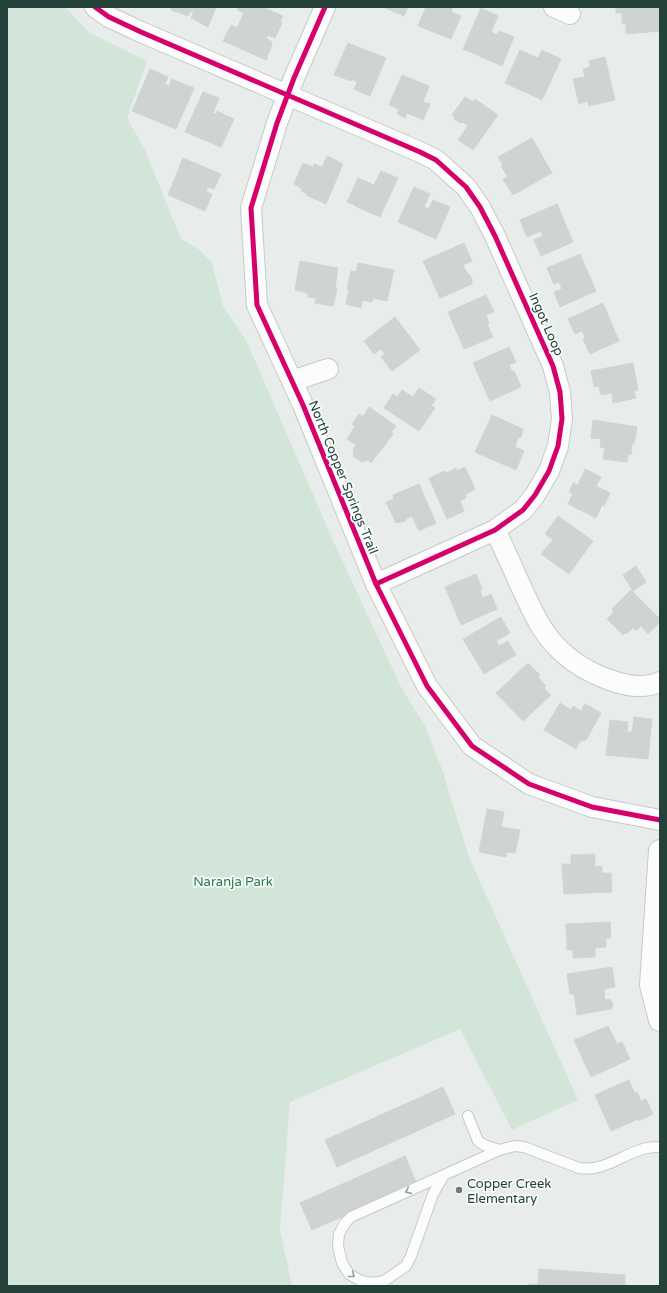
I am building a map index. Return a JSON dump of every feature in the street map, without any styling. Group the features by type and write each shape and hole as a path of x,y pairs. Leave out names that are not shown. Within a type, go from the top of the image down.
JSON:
{"street":[{"name":"Ingot Loop","path":"95,7 109,17 141,32 436,160 466,187 480,207 495,236 553,366 560,392 562,419 558,446 549,471 535,495 523,510 495,530 376,584"},
{"name":"North Copper Springs Trail","path":"325,7 294,78 277,123 251,208 257,305 303,405 376,584 427,686 472,746 529,784 592,807 660,820"},
{"path":"292,381 328,369"},
{"path":"495,530 534,615 556,646 575,662 598,676 622,684 643,686 660,682"},
{"path":"660,851 651,985 660,1020"}],"lane":[{"path":"468,1116 478,1141 484,1146 499,1150"},
{"path":"444,1175 433,1194 412,1256 406,1266 384,1281 373,1283 361,1281 349,1274 342,1263 338,1246 339,1234 345,1223 351,1217 499,1150 515,1146 524,1147 579,1168 586,1169 601,1167 647,1148 660,1147"}],"green space":[{"name":"Naranja Park","path":"7,7 65,7 90,33 147,61 127,118 145,150 181,239 200,250 212,263 223,306 246,340 335,545 401,687 425,726 442,769 469,857 578,1100 512,1130 460,1029 290,1102 280,1230 292,1286 7,1286"}],"building":[{"path":"169,7 216,7 208,27 191,18 194,12 190,11 188,16 171,10 172,8"},
{"path":"239,7 263,7 283,16 280,22 282,23 275,38 268,35 266,39 271,41 272,45 266,60 223,41 231,25 237,28 244,13 237,10"},
{"path":"383,7 408,7 404,16"},
{"path":"426,7 453,7 451,12 461,16 451,39 418,26"},
{"path":"616,7 660,7 660,31 626,34 626,24 622,24 622,13 616,13"},
{"path":"481,8 498,16 491,32 497,35 499,31 514,37 502,66 463,49"},
{"path":"348,43 386,58 370,96 354,89 357,82 352,79 351,81 334,75"},
{"path":"520,50 538,58 542,50 561,59 542,100 505,83"},
{"path":"605,57 615,100 589,106 588,101 579,104 573,79 585,77 583,69 590,67 589,61"},
{"path":"150,69 168,77 165,84 169,86 172,79 194,88 176,129 132,111"},
{"path":"402,75 429,86 423,102 430,104 423,120 407,113 405,118 397,114 399,109 389,105"},
{"path":"203,92 219,98 213,113 216,114 217,111 234,119 221,147 185,132"},
{"path":"465,97 473,102 475,99 498,115 473,150 458,140 468,126 463,122 460,123 454,119 454,116 452,115"},
{"path":"532,138 552,173 513,195 503,179 508,177 501,166 503,165 498,157"},
{"path":"327,156 343,164 326,204 306,195 307,194 301,191 302,189 294,184 303,163 313,167 314,164 322,167"},
{"path":"183,158 221,174 214,189 208,187 206,191 212,194 205,211 168,195"},
{"path":"381,171 398,178 380,217 347,202 358,178 374,185"},
{"path":"414,187 430,194 424,207 429,209 433,200 450,207 436,239 398,222"},
{"path":"557,204 573,242 541,256 534,240 543,236 541,231 527,237 520,220"},
{"path":"464,243 472,261 463,265 467,273 470,275 472,284 440,298 423,261"},
{"path":"580,254 596,291 560,307 554,292 562,289 559,282 554,284 547,268"},
{"path":"300,261 338,268 335,288 337,289 333,306 315,303 316,298 308,297 308,293 295,290"},
{"path":"358,263 394,270 387,301 373,298 372,302 362,300 361,308 346,304 349,289 347,289 351,271 356,272"},
{"path":"486,295 494,312 486,315 489,323 487,324 493,337 464,349 448,312"},
{"path":"603,303 619,341 590,354 583,339 585,337 582,331 575,334 568,319"},
{"path":"395,317 420,350 392,371 381,357 385,354 381,349 374,354 364,341"},
{"path":"509,347 516,362 509,365 512,372 514,371 521,387 490,401 473,363"},
{"path":"633,363 638,390 634,391 636,398 613,403 612,393 601,395 599,386 594,387 591,371"},
{"path":"419,388 436,399 431,406 435,408 419,431 384,408 393,394 397,397 402,390 413,397"},
{"path":"369,407 396,426 391,432 393,434 371,463 368,460 362,462 353,456 353,450 356,445 347,439 355,426 352,424 359,414 363,417"},
{"path":"492,415 523,429 521,437 518,438 515,447 524,451 516,470 475,452"},
{"path":"593,420 637,427 634,444 632,444 631,455 628,454 627,462 603,459 605,448 600,447 601,439 591,438"},
{"path":"465,467 475,489 465,495 466,498 460,501 464,511 447,519 429,478 445,471 446,473 456,468 457,471"},
{"path":"585,469 601,477 596,486 610,493 596,518 568,504 573,494 569,492 573,483 578,485"},
{"path":"419,484 436,523 419,531 412,516 405,521 396,523 386,502 394,499 393,495"},
{"path":"558,516 593,541 569,574 541,554 553,540 545,534"},
{"path":"636,566 646,582 633,591 623,575"},
{"path":"476,574 482,589 480,591 483,598 491,594 497,609 461,625 445,587"},
{"path":"631,590 660,619 660,622 648,634 641,626 636,631 633,628 623,635 607,619 614,612 612,609"},
{"path":"501,617 510,633 496,641 499,646 508,641 516,655 484,674 463,639"},
{"path":"528,663 540,675 538,677 546,686 544,688 551,695 523,721 496,693"},
{"path":"560,703 571,710 573,706 581,711 585,704 601,713 586,740 580,741 576,749 544,730"},
{"path":"634,717 652,719 648,759 606,755 610,720 628,722 627,732 632,732"},
{"path":"487,809 504,812 501,827 520,830 515,853 507,852 506,857 479,852"},
{"path":"595,854 595,867 602,866 602,873 611,873 612,892 564,894 562,864 571,864 571,855"},
{"path":"610,922 611,938 606,938 606,947 595,948 595,957 573,958 573,950 567,950 566,924"},
{"path":"612,967 615,987 604,989 605,1000 610,999 612,1002 613,1006 611,1009 577,1015 574,994 570,994 567,974"},
{"path":"608,1026 617,1044 622,1042 630,1059 591,1077 574,1040"},
{"path":"629,1080 635,1094 637,1092 641,1101 646,1099 653,1114 639,1121 638,1119 611,1131 595,1095"},
{"path":"443,1087 455,1114 337,1167 325,1140"},
{"path":"405,1156 417,1184 312,1230 300,1203"},
{"path":"539,1269 625,1275 625,1286 529,1286 529,1284 538,1284"}],"cycle path":[{"path":"95,7 109,17 141,32 436,160 466,187 480,207 495,236 553,366 560,392 562,419 558,446 549,471 535,495 523,510 495,530 376,584"},
{"path":"325,7 294,78 277,123 251,208 257,305 303,405 376,584 427,686 472,746 529,784 592,807 660,820"}],"place":[{"name":"Copper Creek Elementary","path":"459,1190"}]}
